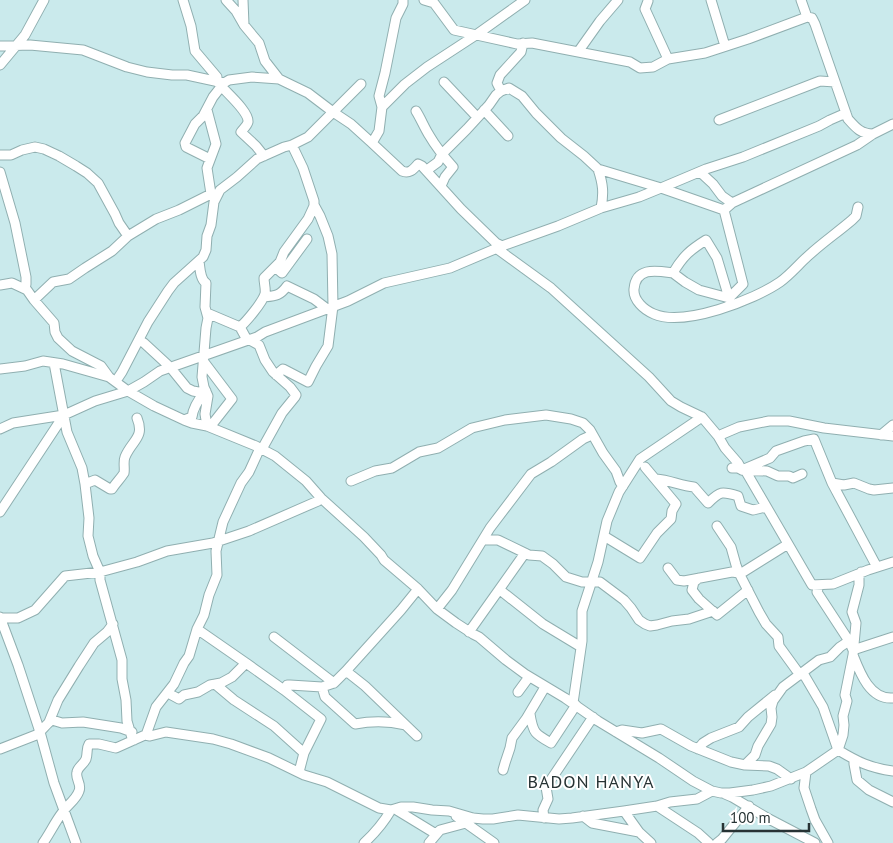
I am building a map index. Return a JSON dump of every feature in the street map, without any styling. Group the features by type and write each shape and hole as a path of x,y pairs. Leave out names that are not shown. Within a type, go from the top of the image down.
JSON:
{"street":[{"path":"0,65 25,35 44,0"},
{"path":"183,0 191,26 195,51 244,111 248,121 241,132 264,156"},
{"path":"226,0 259,43 265,60 279,79"},
{"path":"243,0 244,25"},
{"path":"372,143 379,131 382,107 380,96 396,18 403,0"},
{"path":"424,0 434,3 454,30 517,44 532,43 630,62 640,68 653,67 668,59 705,53 807,17 812,18 848,119 858,131 873,134"},
{"path":"382,107 405,84 426,67 476,35 525,0"},
{"path":"578,52 618,0"},
{"path":"648,0 645,9 668,59"},
{"path":"711,0 725,46"},
{"path":"802,0 807,17"},
{"path":"501,91 497,83 500,75 521,52 523,43"},
{"path":"0,46 30,45 83,50 147,72 187,75 221,84"},
{"path":"210,159 186,147 185,143 195,124 204,116 221,84 229,80 252,76 279,79 308,93 351,124 402,172 413,170 418,164 427,170 461,209 499,247 551,288 649,377 671,401 702,417 744,470 812,585 833,584 861,572 893,562"},
{"path":"720,120 820,81 835,82"},
{"path":"444,82 477,117"},
{"path":"34,300 53,282 70,279 112,251 128,236 160,217 214,194 257,159 308,137 360,84"},
{"path":"427,170 438,162 442,154 496,95 509,88 522,96 556,133 598,169 724,210"},
{"path":"112,379 122,372 148,322 174,283 203,257 206,250 214,202 214,194 207,168 216,144 207,110"},
{"path":"484,110 508,136"},
{"path":"416,111 424,123 428,134 453,167 441,186"},
{"path":"0,429 12,424 64,415 95,401 128,391 160,371 204,358 350,300 382,284 450,268 600,208 639,197 743,157 846,113"},
{"path":"724,210 732,203 858,145 873,134 893,124"},
{"path":"276,375 282,369 308,382 328,346 332,254 328,236 314,205 303,168 292,145"},
{"path":"0,155 11,155 35,147 59,156 87,173 103,190 116,214 118,223 128,236"},
{"path":"598,169 602,182 600,208"},
{"path":"0,172 26,277 25,289"},
{"path":"700,172 722,196 732,203"},
{"path":"240,327 247,322 264,297 264,278 280,262 284,252 313,210 314,205"},
{"path":"730,302 699,290 674,273 653,270 641,274 637,278 634,289 637,302 662,318 701,315 730,302 766,290 781,282 808,256 852,220 856,216 858,207"},
{"path":"724,210 743,284 730,302"},
{"path":"275,267 282,273 307,239"},
{"path":"674,273 681,260 693,248 706,240 717,258 730,302"},
{"path":"199,261 203,281 206,283 205,307 208,313 202,378 205,392 209,399 205,414 208,426"},
{"path":"0,285 12,283 25,289 54,323 58,338 72,351 101,366 112,379 128,391 184,420 208,426 261,449 281,460 306,481 321,498 364,537 388,564 418,589 437,610 479,637 529,677 693,781 712,791 732,797 815,843"},
{"path":"264,297 282,293 287,286 329,307"},
{"path":"145,735 156,707 174,684 189,656 217,575 216,557 219,540 231,502 282,414 296,396 276,375 263,357 259,345 248,340 240,327 208,313"},
{"path":"139,340 170,367 187,388 192,391 205,392"},
{"path":"204,358 232,398 208,426"},
{"path":"0,369 43,361 64,364 112,379"},
{"path":"54,363 67,432 82,468 89,518 88,536 93,556 100,572 100,580 122,660 122,680 127,720 132,736"},
{"path":"184,420 192,417 198,401 205,392"},
{"path":"0,512 64,415"},
{"path":"351,481 375,471 392,468 419,452 438,448 472,428 505,420 546,415 583,423 590,430 624,486"},
{"path":"530,714 532,726 536,734 551,743 574,704 581,647 582,611 598,562 607,521 619,492 640,459 702,417"},
{"path":"85,484 95,480 110,489 112,488 124,471 125,457 139,434 140,426 137,418"},
{"path":"718,436 739,427 769,421 789,421 824,428 893,436"},
{"path":"881,435 893,425"},
{"path":"437,610 452,590 490,528 522,484 531,474 592,435"},
{"path":"744,470 770,458 776,451 814,439 832,483 877,567"},
{"path":"604,536 640,558 671,519 672,511 676,504 645,467"},
{"path":"732,468 767,471 778,476 789,476 790,478 802,474"},
{"path":"656,479 694,487 708,502 717,494 727,493 738,496 741,506 753,510 766,507"},
{"path":"832,483 854,483 874,490 893,488"},
{"path":"76,843 54,783 18,664 0,618 18,618 35,610 65,576 100,572 168,551 213,543 249,531 321,498"},
{"path":"717,526 731,547 739,573 759,612 766,624 778,637 779,646 824,707 838,750 857,761 877,769 893,770"},
{"path":"483,540 498,540 530,555 542,556 566,576 582,582 600,582 624,600 639,620 650,626 690,619 713,611"},
{"path":"677,580 684,582 732,572 739,573 788,544"},
{"path":"470,632 525,553"},
{"path":"668,568 677,580 692,590 717,615 748,590"},
{"path":"721,793 771,786 806,772 838,750 843,735 845,695 856,623 852,612 861,572"},
{"path":"692,590 694,582 699,578"},
{"path":"819,585 816,592 848,641 863,678 869,686 885,698 893,698"},
{"path":"284,690 287,685 322,688 334,683 402,610 418,589"},
{"path":"500,590 543,624 581,647"},
{"path":"0,749 40,732 49,722 58,700 94,643 113,624"},
{"path":"197,629 284,690 321,719 304,753 299,772"},
{"path":"274,637 334,683"},
{"path":"853,652 893,637"},
{"path":"698,749 711,738 739,727 782,687 819,660 830,657 848,641"},
{"path":"168,693 178,699 184,694 198,692 210,685 221,683 232,677 246,663"},
{"path":"346,671 365,686 417,736"},
{"path":"518,692 529,677"},
{"path":"215,684 234,700 274,726 304,753"},
{"path":"503,770 512,738 530,714 545,687"},
{"path":"322,688 325,697 355,724 368,722 405,725"},
{"path":"745,765 755,755 771,724 771,708 777,693"},
{"path":"544,818 543,810 548,799 546,787 593,717"},
{"path":"49,722 52,720 62,723 83,722 122,728 132,736"},
{"path":"616,732 622,730 642,733 661,729 698,749 731,762 745,765 769,766 791,778"},
{"path":"43,843 64,810 79,792 80,784 77,772 84,763 89,744 116,748 132,736 150,736 166,732 213,739 231,744 329,783 380,808 414,807 449,811 473,818 492,819 518,815 559,819 697,799 712,791"},
{"path":"857,761 854,762 857,780 869,790 893,802"},
{"path":"806,772 804,788 815,820 828,843"},
{"path":"657,806 698,833 709,843"},
{"path":"723,842 749,806"},
{"path":"393,809 436,834"},
{"path":"364,843 393,809"},
{"path":"449,811 494,843"},
{"path":"624,811 639,832 651,843"},
{"path":"583,816 592,823 639,832"},
{"path":"429,843 440,830 466,823"}],"district":[{"name":"BADON HANYA","path":"591,782"}]}
